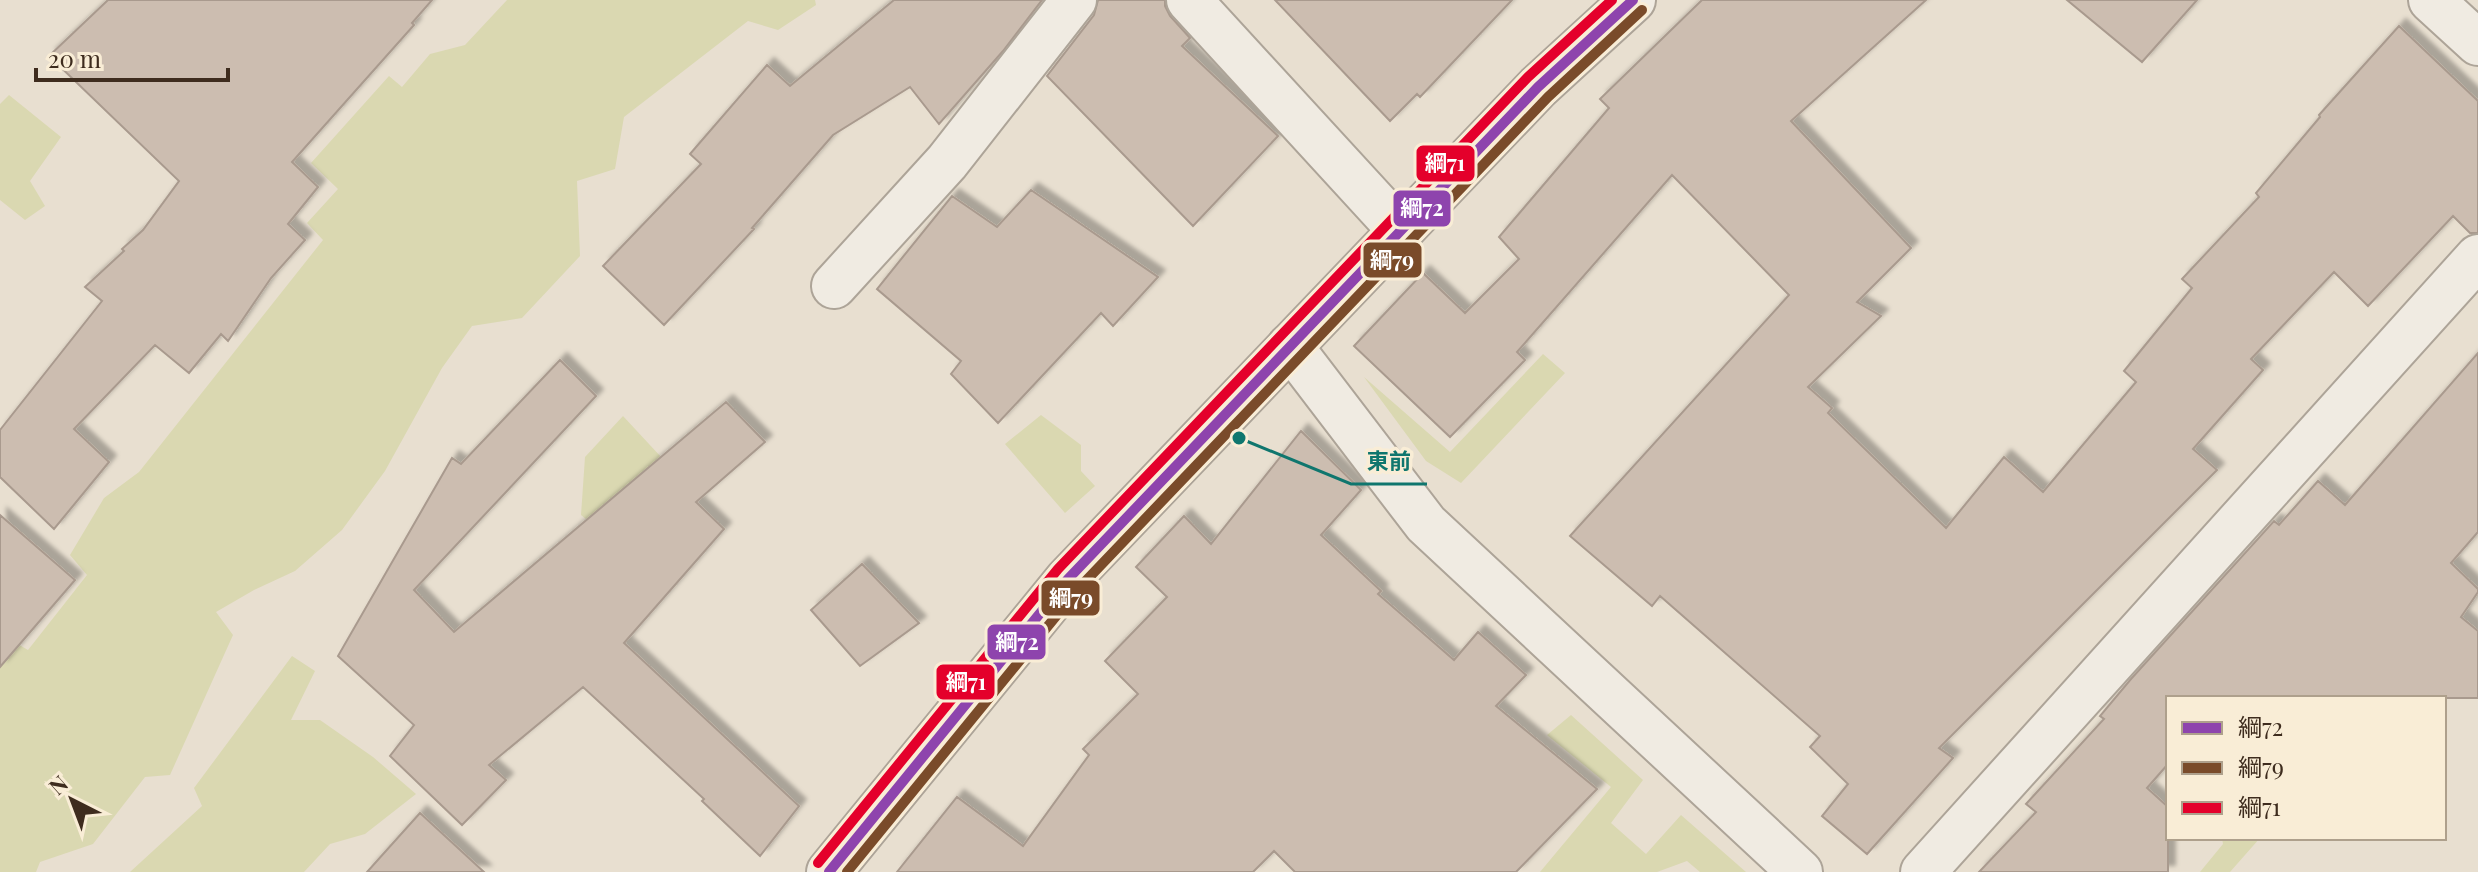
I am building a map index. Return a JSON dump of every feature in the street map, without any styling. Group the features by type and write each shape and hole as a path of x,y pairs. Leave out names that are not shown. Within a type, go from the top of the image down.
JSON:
{"street":[{"path":"834,286 947,162 1074,0"},
{"path":"1189,0 1401,231"},
{"path":"829,872 1068,579 1538,87 1633,0"},
{"path":"2431,0 2478,43"},
{"path":"1923,872 2478,257"},
{"path":"1290,346 1426,524 1800,872"}],"shaded area":[{"path":"507,0 815,0 816,5 778,30 748,21 624,117 615,169 577,181 580,256 522,318 472,326 442,368 385,471 342,530 295,571 216,612 233,635 170,775 145,777 93,844 40,862 36,872 0,872 0,639 4,636 28,650 87,575 70,555 104,498 139,472 323,240 307,223 338,189 311,163 389,76 402,87 430,54 465,45"},
{"path":"9,95 61,137 30,181 45,206 25,220 0,200 0,104"},
{"path":"1543,354 1565,373 1461,483 1426,461 1364,377 1450,452"},
{"path":"1041,415 1081,445 1081,471 1095,486 1065,513 1005,444"},
{"path":"623,416 662,458 596,527 581,515 585,457"},
{"path":"292,656 315,671 291,720 320,720 373,757 416,794 365,834 330,844 304,872 130,872 202,806 194,788"},
{"path":"1571,715 1643,780 1611,823 1646,854 1681,815 1746,872 1700,872 1687,861 1657,872 1540,872 1611,787 1547,735"},
{"path":"2222,840 2258,840 2230,872 2200,872 2223,844"}],"building":[{"path":"108,0 432,0 412,23 414,25 292,162 318,187 288,224 305,240 271,278 228,341 221,334 189,373 155,345 74,429 109,462 54,529 0,477 0,430 102,301 85,287 143,230 179,181 49,56"},
{"path":"894,0 1042,0 1003,51 939,124 910,87 833,135 754,229 664,325 603,266 701,164 690,154 767,65 790,86"},
{"path":"1098,0 1165,0 1170,16 1190,38 1182,46 1278,136 1193,226 1047,76 1094,15"},
{"path":"1275,0 1512,0 1420,97 1417,94 1390,121"},
{"path":"1702,0 1926,0 1791,121 1911,248 1857,302 1881,316 1808,387 1832,408 1828,413 1946,528 2004,457 2043,492 2136,382 2124,371 2192,288 2182,279 2259,197 2256,193 2319,115 2399,26 2478,101 2478,233 2470,233 2453,216 2368,306 2334,272 2251,359 2263,370 2193,449 2217,470 1939,748 1953,758 1867,854 1822,816 1848,784 1810,747 1820,736 1660,596 1652,606 1570,536 1789,295 1672,175 1517,352 1525,360 1450,437 1354,346 1423,273 1465,313 1519,259 1499,237 1609,108 1600,99"},
{"path":"2067,0 2197,0 2142,62"},
{"path":"1031,190 1158,277 1113,326 1101,313 998,423 951,374 961,361 877,289 952,196 997,227"},
{"path":"2478,353 2478,532 2451,563 2478,589 2461,617 2478,631 2478,698 2166,696 2166,766 2147,788 2166,805 2168,872 1979,872 2036,812 2026,804 2104,719 2100,716 2131,679 2274,521 2279,525 2318,481 2345,505"},
{"path":"560,360 596,396 414,590 454,632 726,402 765,442 696,502 724,529 624,643 799,806 760,856 702,801 704,799 583,687 489,765 506,780 462,825 390,756 414,725 338,656 452,458 461,464"},
{"path":"1301,431 1361,490 1321,535 1381,591 1378,594 1454,660 1478,632 1526,675 1496,706 1597,789 1516,872 1295,872 1274,851 1253,872 897,872 957,797 1023,846 1089,755 1083,749 1138,694 1105,661 1167,597 1136,567 1184,516 1211,544"},
{"path":"0,515 75,580 0,667"},
{"path":"862,564 919,623 860,666 811,610"},
{"path":"420,813 484,872 367,872"}],"transit line":[{"name":"綱71","path":"818,863 1058,569 1528,77 1612,0"},
{"name":"綱72","path":"829,872 1068,579 1538,87 1633,0"},
{"name":"綱79","path":"847,872 1079,588 1548,97 1642,10"}],"place":[{"name":"東前","path":"1239,438"}]}
